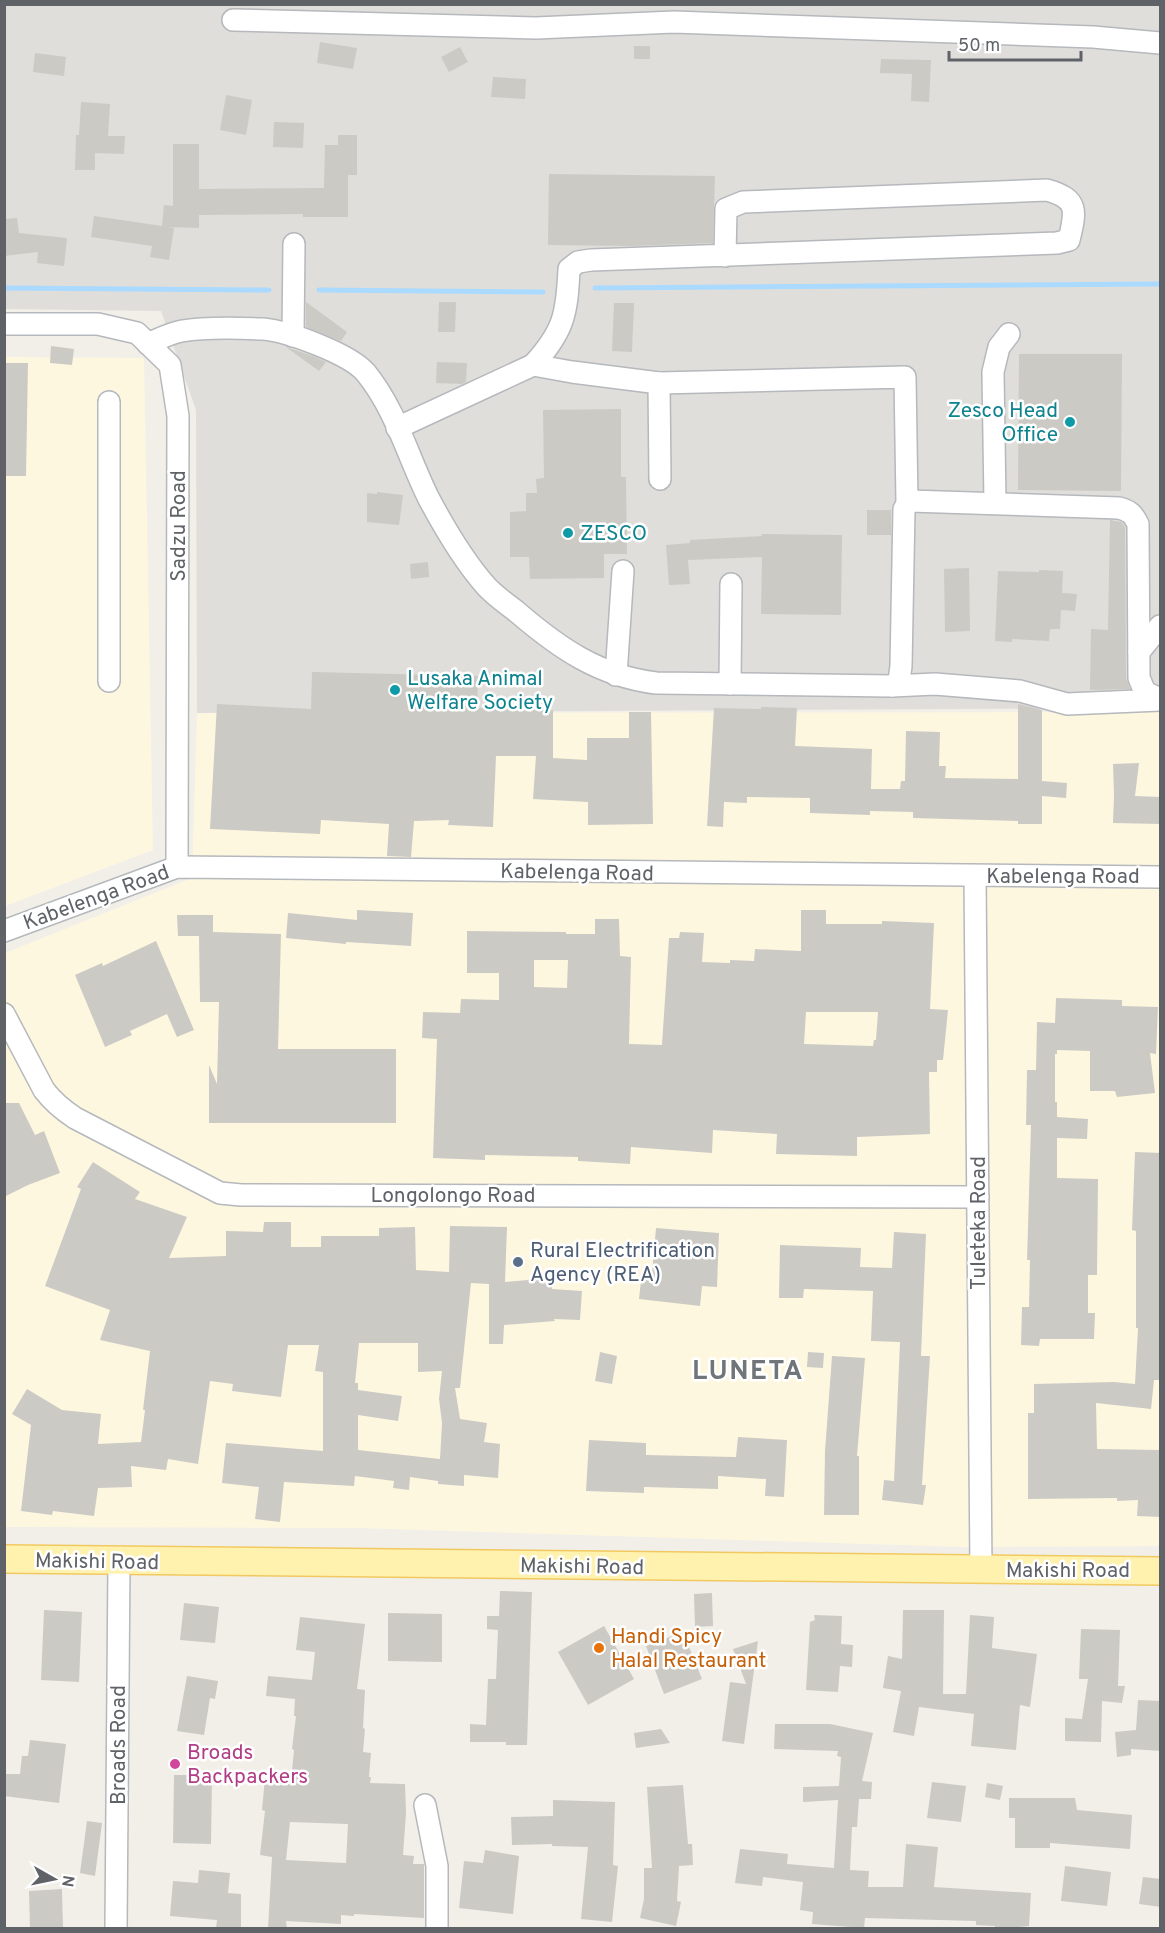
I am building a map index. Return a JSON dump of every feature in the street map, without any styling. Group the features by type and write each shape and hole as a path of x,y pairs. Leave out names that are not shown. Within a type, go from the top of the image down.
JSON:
{"main road":[{"name":"Makishi Road","path":"4,1560 1161,1571"}],"street":[{"path":"233,20 536,28 674,22 1093,37 1161,43"},
{"path":"397,428 533,365 552,345 560,327 567,305 569,269 578,262 1057,243 1069,240 1073,206 1065,195 1047,190 743,202 726,209 725,256"},
{"path":"292,336 294,244"},
{"path":"4,324 98,324 136,333 170,365 180,331"},
{"path":"148,344 180,331 265,329 292,336 340,354 364,371 375,386 429,498 459,551 487,587 539,631 570,653 616,675 656,683 892,686 935,684 1020,691 1067,704 1161,700"},
{"path":"995,503 993,372 999,347 1009,334"},
{"name":"Sadzu Road","path":"170,365 178,416 177,867"},
{"path":"533,365 659,383 905,377 907,503 904,509 901,666 899,681 892,686"},
{"path":"659,383 660,479"},
{"path":"109,402 109,681"},
{"path":"907,503 912,500 1119,508 1132,513 1138,524 1141,685 1150,696 1161,700"},
{"path":"616,675 623,571"},
{"path":"730,684 731,584"},
{"path":"1139,652 1161,626"},
{"name":"Kabelenga Road","path":"4,931 177,867 1161,877"},
{"name":"Tuleteka Road","path":"975,876 981,1570"},
{"name":"Longolongo Road","path":"4,1014 44,1090 61,1109 220,1193 241,1195 978,1197"},
{"name":"Broads Road","path":"116,1929 119,1561"},
{"path":"425,1805 437,1866 437,1929"}],"shaded area":[{"path":"5,5 1160,5 1160,708 197,713 196,410 161,311 5,309"},
{"path":"5,357 144,358 153,850 5,906"},
{"path":"1160,712 1160,1546 965,1547 356,1528 5,1527 5,953 192,878 197,713"}],"building":[{"path":"320,42 357,48 353,69 317,63"},
{"path":"634,46 650,46 650,59 634,59"},
{"path":"460,47 468,62 449,72 441,57"},
{"path":"35,53 66,57 64,76 33,72"},
{"path":"881,59 931,60 929,102 911,101 912,74 880,73"},
{"path":"493,77 526,79 525,99 491,97"},
{"path":"226,95 252,100 246,135 220,130"},
{"path":"81,102 110,104 108,136 125,136 124,154 95,153 95,170 75,170 76,135 79,135"},
{"path":"274,122 304,123 303,148 273,147"},
{"path":"338,135 357,135 357,175 348,175 348,217 303,217 303,214 199,215 199,228 167,227 174,228 169,260 150,257 152,246 91,237 94,216 162,226 164,205 173,206 173,144 199,144 199,189 324,188 325,145 338,145"},
{"path":"549,174 715,176 713,243 631,246 548,245"},
{"path":"17,218 19,233 67,238 64,266 37,263 38,252 4,256 4,219"},
{"path":"306,302 347,332 341,341 306,327"},
{"path":"439,302 456,302 455,332 438,332"},
{"path":"614,303 634,303 632,352 612,351"},
{"path":"51,346 74,349 72,365 50,363"},
{"path":"286,347 313,356 326,362 319,371"},
{"name":"Zesco Head Office","path":"1019,354 1122,354 1121,491 1018,490"},
{"path":"437,362 467,363 466,382 462,384 436,383"},
{"path":"4,363 28,363 26,476 4,476"},
{"name":"ZESCO","path":"621,409 621,477 626,477 627,554 604,554 604,578 530,579 529,557 510,557 510,512 526,511 526,493 537,493 536,479 544,478 543,410"},
{"path":"377,492 403,495 399,525 367,522 367,493 377,494"},
{"path":"867,510 891,510 891,535 867,535"},
{"path":"1110,520 1121,522 1125,527 1126,678 1130,689 1090,690 1091,629 1108,630"},
{"path":"762,534 842,535 841,615 761,614 762,557 688,560 690,584 669,585 666,545 690,543 690,540 762,536"},
{"path":"428,562 429,577 411,579 410,564"},
{"path":"969,568 970,631 945,632 944,569"},
{"path":"1039,570 1063,571 1062,593 1077,594 1075,611 1061,610 1060,629 1050,629 1049,641 1012,639 1012,642 995,641 998,571 1039,572"},
{"path":"312,672 478,676 477,708 553,710 553,758 587,760 587,738 629,738 629,712 651,712 653,824 588,825 588,802 533,799 536,756 496,756 493,827 448,825 449,820 414,821 411,857 387,856 389,824 321,820 320,834 210,829 217,704 311,709"},
{"path":"1018,704 1042,710 1042,781 1067,783 1066,798 1042,796 1042,824 1018,824 1018,821 913,818 913,812 870,811 870,815 810,813 810,798 747,797 747,803 724,802 723,827 707,826 714,708 797,708 795,746 872,749 871,789 900,789 901,781 905,781 906,731 940,732 939,766 946,766 945,778 1018,779"},
{"path":"1139,763 1135,796 1161,797 1161,824 1113,823 1113,764"},
{"path":"357,910 413,913 411,946 346,942 346,944 286,938 288,913 357,920"},
{"path":"801,910 826,910 826,924 882,924 882,921 934,923 930,1009 948,1010 943,1060 937,1060 937,1072 929,1072 930,1134 857,1137 857,1156 776,1154 777,1134 713,1130 712,1153 631,1147 630,1164 578,1161 578,1157 485,1155 485,1160 433,1158 437,1039 422,1038 423,1012 460,1013 461,999 499,1000 499,973 467,973 467,931 595,934 595,919 619,919 620,956 631,957 629,1044 662,1045 669,938 679,938 680,932 704,933 702,962 754,961 755,949 801,951","holes":["534,960 568,960 567,988 534,987","806,1012 878,1012 876,1040 873,1046 804,1044"]},
{"path":"177,915 213,915 213,932 281,934 278,1049 396,1049 396,1123 209,1123 209,1065 217,1084 219,1002 200,1002 199,936 178,936"},
{"path":"156,941 194,1030 177,1037 167,1014 130,1031 132,1035 105,1047 75,975 102,963 103,966"},
{"path":"1056,998 1122,1000 1122,1006 1158,1007 1156,1054 1150,1053 1155,1093 1117,1097 1115,1091 1090,1091 1090,1051 1057,1050 1055,1054 1055,1102 1057,1102 1057,1117 1088,1119 1087,1139 1057,1138 1057,1178 1098,1179 1097,1275 1088,1275 1088,1313 1095,1313 1094,1339 1040,1339 1039,1346 1021,1345 1022,1307 1029,1307 1030,1260 1027,1260 1031,1125 1026,1125 1027,1070 1036,1070 1037,1022 1055,1023"},
{"path":"4,1103 19,1103 35,1135 44,1131 60,1173 4,1197"},
{"path":"1135,1152 1161,1153 1161,1380 1154,1380 1151,1409 1096,1403 1097,1449 1161,1450 1161,1517 1137,1516 1138,1500 1117,1501 1117,1498 1028,1499 1028,1413 1034,1413 1034,1384 1114,1382 1135,1384 1138,1328 1136,1328 1136,1231 1132,1230"},
{"path":"93,1162 140,1192 135,1199 187,1217 169,1258 226,1256 226,1231 263,1232 264,1222 291,1222 291,1247 321,1247 321,1236 379,1236 379,1228 415,1227 416,1270 449,1272 450,1226 507,1227 505,1282 551,1278 552,1289 582,1291 580,1320 554,1319 555,1321 504,1325 503,1344 489,1344 489,1284 471,1283 460,1388 455,1388 460,1419 487,1423 484,1442 500,1444 498,1478 464,1475 464,1486 438,1484 438,1481 410,1477 409,1490 393,1488 394,1481 355,1476 354,1486 284,1482 280,1522 255,1519 259,1487 222,1483 226,1443 323,1451 323,1372 315,1371 319,1345 288,1345 281,1397 232,1391 233,1384 210,1381 198,1464 168,1459 166,1470 131,1466 132,1487 98,1488 94,1516 53,1511 52,1515 21,1511 31,1425 12,1414 27,1389 62,1410 101,1414 98,1444 141,1442 150,1351 100,1340 110,1310 45,1286 81,1189 77,1187","holes":["359,1343 418,1343 418,1372 442,1371 439,1399 442,1423 440,1459 358,1450 358,1415 398,1421 402,1396 358,1390 358,1383 355,1383"]},
{"path":"656,1228 719,1233 717,1287 702,1286 700,1306 639,1299 642,1272 652,1273"},
{"path":"894,1232 926,1234 921,1356 930,1356 922,1485 926,1485 923,1505 882,1500 884,1480 894,1481 900,1342 871,1341 873,1291 804,1289 803,1298 779,1298 780,1245 861,1248 860,1267 892,1268"},
{"path":"600,1352 617,1356 612,1384 595,1381"},
{"path":"808,1352 824,1353 823,1368 807,1367"},
{"path":"832,1356 865,1358 857,1456 859,1456 859,1515 824,1515 825,1451"},
{"path":"738,1437 787,1440 784,1497 765,1496 766,1479 718,1476 718,1489 644,1487 644,1493 586,1491 589,1440 646,1443 646,1455 736,1457"},
{"path":"500,1591 532,1592 527,1745 506,1745 506,1742 470,1742 470,1724 486,1725 488,1679 496,1679 498,1630 487,1629 487,1616 499,1616"},
{"path":"712,1593 713,1626 695,1627 694,1594"},
{"path":"184,1603 219,1607 215,1643 180,1640"},
{"path":"44,1610 82,1612 79,1682 41,1680"},
{"path":"903,1610 944,1610 943,1694 966,1694 970,1615 994,1617 992,1648 1037,1654 1030,1707 1020,1705 1016,1750 971,1746 974,1714 919,1707 914,1736 893,1732 901,1691 883,1688 888,1656 902,1659"},
{"path":"388,1613 442,1614 442,1662 388,1661"},
{"path":"814,1615 842,1616 841,1644 853,1645 852,1667 840,1666 838,1692 806,1690 810,1622 815,1620"},
{"path":"300,1617 365,1624 357,1689 365,1690 363,1752 371,1753 370,1783 405,1784 406,1813 403,1855 414,1856 413,1864 424,1864 424,1918 354,1914 354,1916 341,1915 341,1924 286,1921 287,1929 268,1929 272,1857 260,1855 265,1811 262,1810 265,1778 291,1781 296,1716 294,1716 295,1699 266,1696 268,1676 312,1680 315,1652 296,1650","holes":["290,1822 348,1824 346,1863 286,1860"]},
{"path":"604,1626 634,1679 588,1705 558,1652"},
{"path":"1081,1629 1120,1630 1118,1686 1125,1686 1122,1703 1102,1701 1101,1742 1065,1741 1065,1718 1082,1719 1088,1679 1079,1679"},
{"path":"683,1632 702,1679 664,1694 646,1646"},
{"path":"758,1641 744,1744 722,1741 730,1682 746,1684 733,1649"},
{"path":"187,1676 218,1681 215,1699 210,1698 204,1735 177,1731"},
{"path":"1138,1700 1161,1701 1161,1751 1131,1749 1131,1755 1117,1757 1115,1732 1136,1730"},
{"path":"775,1724 830,1724 873,1733 862,1781 872,1782 871,1799 859,1799 857,1827 852,1827 850,1870 869,1871 868,1887 903,1887 906,1844 938,1847 934,1887 1031,1893 1029,1926 995,1929 995,1926 976,1925 976,1921 865,1918 864,1928 812,1924 813,1912 800,1910 803,1882 763,1877 762,1886 735,1883 740,1849 788,1854 787,1864 834,1868 838,1800 803,1802 803,1787 839,1786 841,1757 837,1756 838,1751 774,1749"},
{"path":"661,1729 670,1743 636,1748 634,1733"},
{"path":"30,1740 66,1744 59,1803 4,1796 4,1774 20,1774 22,1756 28,1756"},
{"path":"174,1775 212,1775 211,1844 173,1843"},
{"path":"932,1782 966,1786 961,1822 927,1818"},
{"path":"987,1783 1003,1786 1000,1800 985,1797"},
{"path":"683,1785 688,1844 692,1844 693,1865 679,1866 677,1901 681,1902 676,1926 640,1918 644,1899 644,1868 652,1868 647,1787"},
{"path":"1009,1798 1075,1798 1077,1810 1132,1815 1130,1849 1050,1843 1050,1848 1015,1848 1015,1818 1009,1818"},
{"path":"553,1800 615,1802 613,1865 618,1866 612,1922 581,1919 588,1847 552,1846 552,1844 512,1845 511,1817 553,1816"},
{"path":"87,1821 102,1823 95,1876 80,1873"},
{"path":"485,1850 519,1856 513,1914 459,1908 464,1861 483,1863"},
{"path":"1065,1866 1111,1872 1107,1906 1061,1901"},
{"path":"199,1870 230,1873 228,1893 241,1894 241,1929 216,1929 217,1920 170,1916 173,1881 198,1883"},
{"path":"1143,1877 1161,1879 1161,1907 1139,1904"},
{"path":"62,1889 63,1929 30,1929 29,1891"}],"waterway":[{"path":"595,288 1160,284"},
{"path":"4,288 269,290"},
{"path":"319,290 543,292"}],"place":[{"name":"Zesco Head Office","path":"1070,422"},
{"name":"ZESCO","path":"568,533"},
{"name":"Lusaka Animal Welfare Society","path":"395,690"},
{"name":"Rural Electrification Agency (REA)","path":"518,1262"},
{"name":"Handi Spicy Halal Restaurant","path":"599,1648"},
{"name":"Broads Backpackers","path":"175,1764"}],"district":[{"name":"LUNETA","path":"748,1370"}]}
